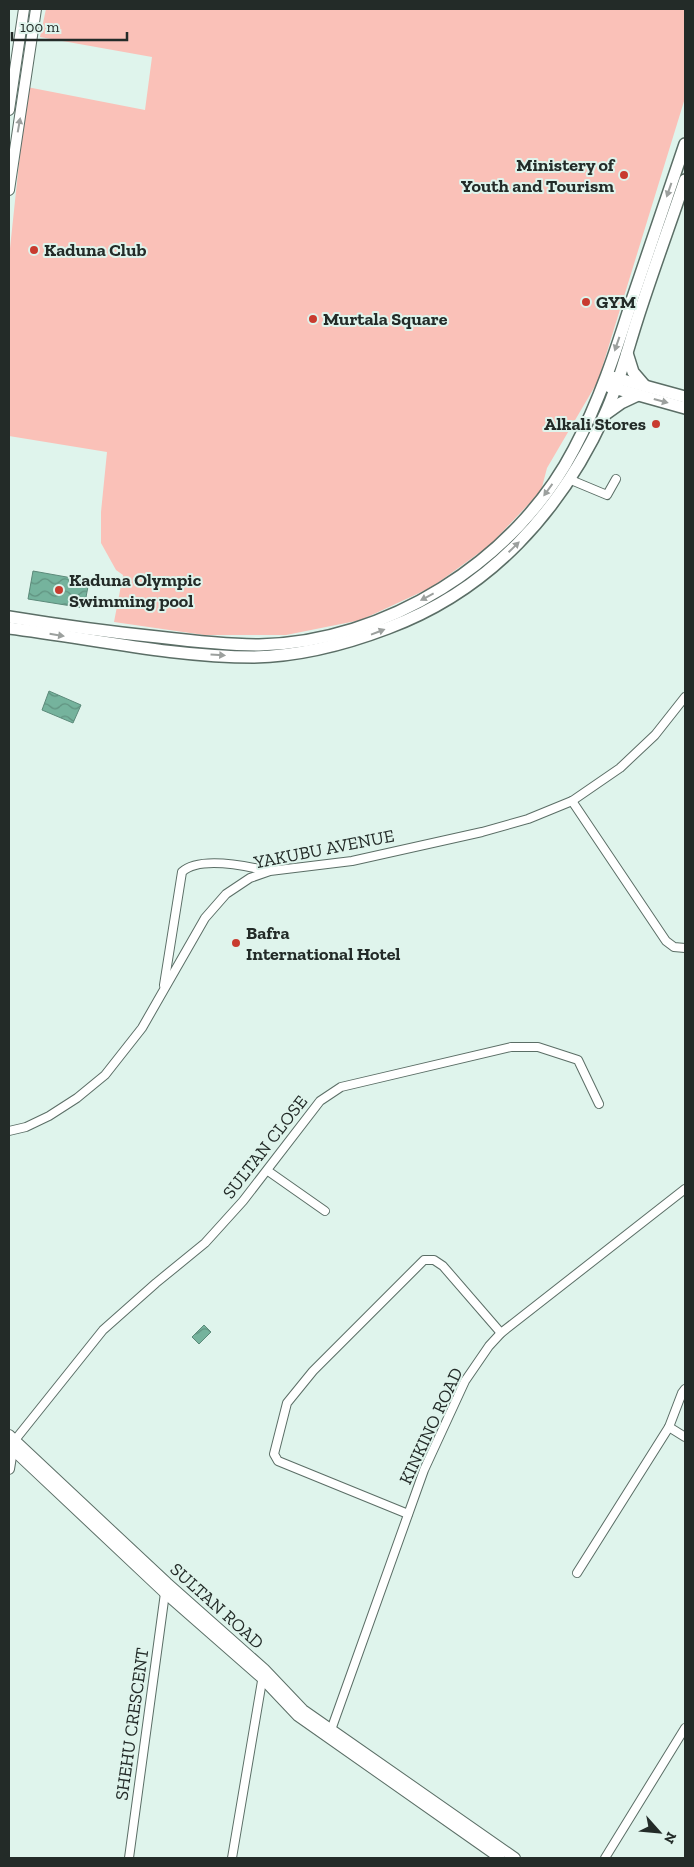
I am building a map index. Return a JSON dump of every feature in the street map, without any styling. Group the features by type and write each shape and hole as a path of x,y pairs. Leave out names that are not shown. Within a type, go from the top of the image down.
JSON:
{"main road":[{"path":"9,617 219,644 260,645 294,642 364,626 394,614 435,593 464,574 513,532 537,505 561,473 575,448 605,380 685,144"},
{"path":"9,628 216,656 256,657 334,646 370,635 409,621 472,583 498,563 522,540 547,512 571,480 605,414 618,384 685,180"},
{"path":"628,353 633,372 642,391"},
{"path":"605,380 642,391 685,408"},
{"path":"605,414 642,391 685,397"}],"street":[{"path":"9,110 24,9"},
{"path":"9,190 36,9"},
{"path":"571,480 607,495 616,479"},
{"name":"YAKUBU AVENUE","path":"9,1130 26,1127 49,1116 77,1098 105,1075 142,1028 205,918 226,894 250,878 270,871 352,860 482,832 528,819 572,801 620,768 655,735 685,697"},
{"path":"572,801 666,941 674,947 685,948"},
{"path":"163,989 182,872 188,867 203,864 243,866 270,871"},
{"name":"SULTAN CLOSE","path":"11,1442 103,1330 205,1243 244,1201 320,1101 341,1087 511,1047 538,1047 578,1060 599,1104"},
{"path":"268,1171 325,1210"},
{"name":"KINKINO ROAD","path":"331,1730 424,1470 465,1381 489,1346 501,1333 685,1189"},
{"path":"408,1514 278,1461 274,1454 287,1403 313,1371 424,1260 434,1260 443,1266 501,1333"},
{"path":"578,1573 669,1427 685,1389"},
{"path":"669,1427 685,1438"},
{"path":"9,1469 11,1442"},
{"name":"SULTAN ROAD","path":"11,1442 165,1593 263,1673 298,1716 412,1792"},
{"name":"SULTAN ROAD","path":"11,1442 167,1583 303,1710 412,1792"},
{"name":"SHEHU CRESCENT","path":"129,1858 165,1593"},
{"path":"232,1858 263,1673"},
{"path":"605,1858 685,1728"},
{"path":"412,1792 500,1858"},
{"path":"430,1805 515,1858"}],"shaded area":[{"name":"Murtala Square","path":"46,9 685,9 685,98 598,381 547,468 541,491 490,545 432,587 361,620 286,635 204,635 114,622 123,575 116,570 101,543 101,512 107,452 9,436 9,258 27,87 145,110 152,57 40,37"}],"water":[{"name":"Kaduna Olympic Swimming pool","path":"33,571 89,581 84,608 28,599"},
{"path":"49,691 81,705 73,723 42,710"},
{"path":"204,1325 211,1332 199,1344 192,1337"}],"place":[{"name":"Ministery of Youth and Tourism","path":"624,175"},
{"name":"Kaduna Club","path":"34,250"},
{"name":"GYM","path":"586,302"},
{"name":"Murtala Square","path":"313,319"},
{"name":"Alkali Stores","path":"656,424"},
{"name":"Kaduna Olympic Swimming pool","path":"59,590"},
{"name":"Bafra International Hotel","path":"236,943"}]}
